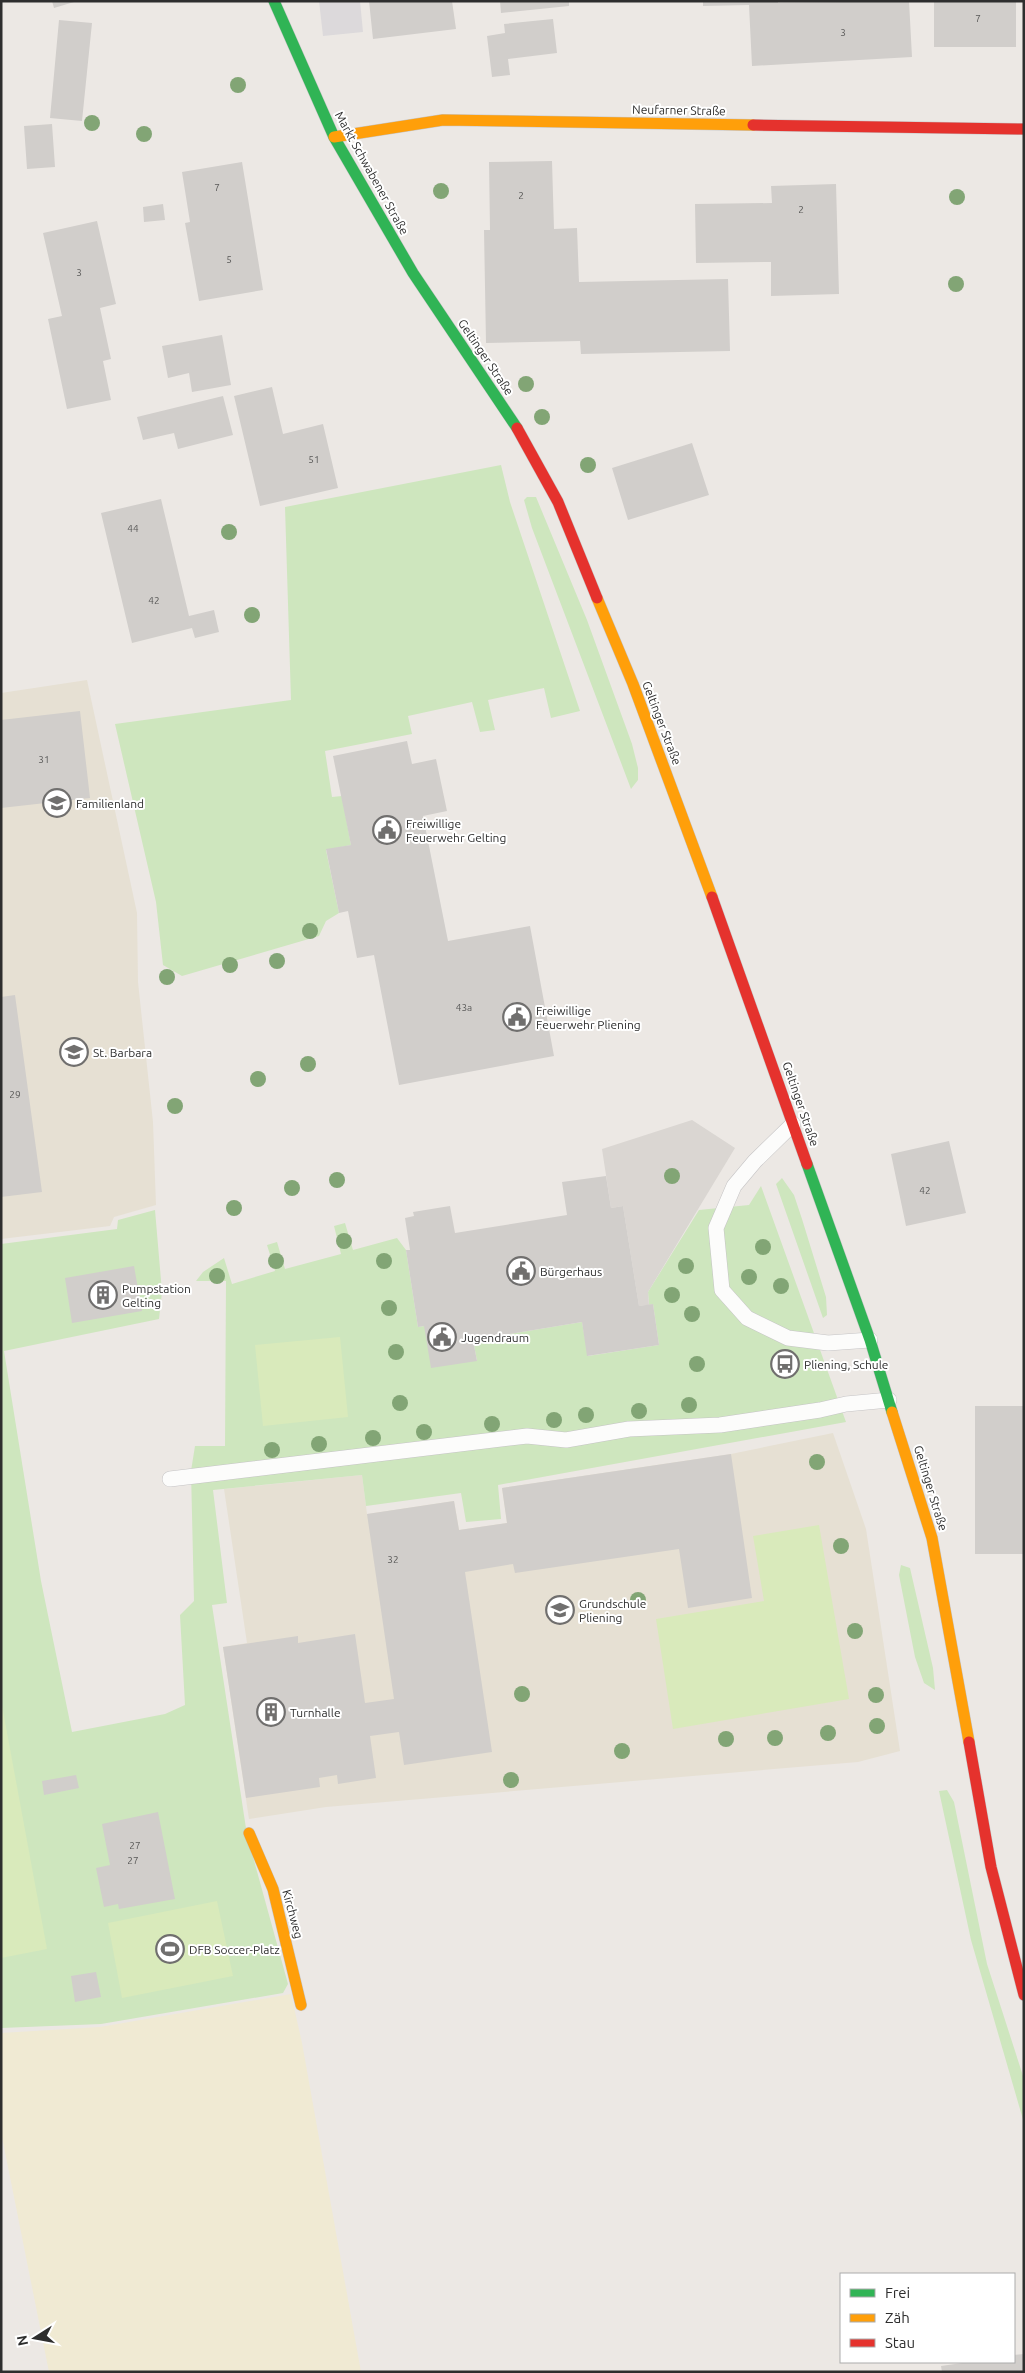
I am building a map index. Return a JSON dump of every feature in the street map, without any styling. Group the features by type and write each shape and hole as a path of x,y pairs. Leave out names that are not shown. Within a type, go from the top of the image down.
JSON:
{"main road":[{"name":"Markt Schwabener Straße","path":"274,1 334,138 413,273"},
{"name":"Neufarner Straße","path":"334,138 443,120 1024,129"},
{"name":"Geltinger Straße","path":"413,273 523,436 558,502 633,684 719,914 870,1340 932,1538 991,1867 1024,1995"},
{"name":"Kirchweg","path":"248,1833 273,1889 301,2005"}],"lane":[{"path":"793,1124 755,1161 734,1186 716,1228 722,1290 747,1318 788,1338 828,1343 870,1340"},
{"path":"170,1479 527,1436 566,1440 629,1429 720,1425 820,1410 846,1404 889,1400"}],"shaded area":[{"path":"319,1 360,1 363,32 323,36"},
{"path":"87,680 137,913 138,982 153,1122 156,1205 114,1217 110,1226 1,1239 1,693"},
{"path":"692,1120 735,1148 648,1292 649,1305 639,1306 623,1206 611,1208 602,1149"},
{"name":"Grundschule Pliening","path":"833,1433 866,1529 900,1751 858,1762 326,1807 249,1819 223,1647 247,1643 224,1489 362,1475 367,1514 454,1501 459,1530 507,1523 502,1488 731,1454"}],"green space":[{"path":"501,465 510,502 580,711 551,718 544,688 488,700 495,730 480,732 472,702 408,716 412,734 325,751 332,797 342,796 351,845 326,850 339,913 326,921 319,936 182,976 163,965 156,902 115,724 291,700 285,507"},
{"path":"527,497 536,497 587,620 632,744 638,768 638,780 631,789 532,528 524,500"},
{"path":"782,1178 794,1195 826,1297 827,1315 823,1318 776,1184"},
{"path":"761,1186 846,1422 498,1485 501,1519 466,1522 461,1493 366,1506 362,1475 213,1490 227,1603 212,1605 247,1835 288,1984 283,1993 101,2024 1,2028 1,1244 117,1229 118,1220 155,1210 162,1292 159,1319 4,1351 41,1581 72,1732 165,1714 185,1705 180,1615 194,1601 191,1471 195,1446 225,1446 226,1281 196,1281 203,1272 224,1258 232,1284 275,1271 267,1245 277,1242 285,1269 341,1254 334,1226 345,1223 353,1250 397,1238 406,1250 418,1327 424,1326 477,1361 473,1340 582,1322 588,1356 659,1345 653,1304 649,1305 648,1292 699,1210 749,1205"},
{"path":"340,1337 348,1417 263,1426 255,1345"},
{"path":"819,1525 849,1699 673,1729 656,1619 764,1601 753,1536"},
{"path":"901,1565 910,1568 933,1668 935,1690 924,1683 915,1657 899,1575"},
{"path":"1,1700 47,1949 1,1958"},
{"path":"947,1790 954,1802 987,1964 1024,2079 1024,2123 971,1940 939,1791"},
{"name":"DFB Soccer-Platz","path":"217,1901 233,1976 122,1998 108,1923"}],"sand":[{"path":"291,1994 302,2043 361,2372 49,2372 1,2132 1,2033 100,2027"}],"building":[{"path":"52,1 74,1 74,2 54,8"},
{"path":"369,1 452,1 456,29 373,39"},
{"path":"500,1 569,1 569,6 501,13"},
{"path":"703,1 778,1 778,3 909,1 912,57 752,66 749,5 703,6"},
{"path":"934,1 1016,1 1016,47 934,47"},
{"path":"553,19 557,53 508,59 510,75 492,77 487,36 505,33 504,24"},
{"path":"59,20 92,23 82,121 50,118"},
{"path":"52,124 55,167 27,169 24,126"},
{"path":"552,161 554,229 577,228 579,282 728,279 730,351 581,354 580,341 486,343 484,230 490,230 489,162"},
{"path":"242,162 263,290 199,301 185,223 190,222 182,172"},
{"path":"836,184 839,294 771,296 771,262 696,263 695,204 772,203 771,186"},
{"path":"163,204 165,220 144,222 143,207"},
{"path":"97,221 116,304 100,308 111,359 103,361 111,400 67,409 48,319 62,316 43,233"},
{"path":"222,335 231,385 192,392 189,373 168,378 162,346"},
{"path":"272,387 283,434 323,424 338,488 260,506 234,396"},
{"path":"223,396 233,435 178,449 174,433 143,440 137,417"},
{"path":"692,443 709,495 628,520 612,468"},
{"path":"161,499 189,616 214,610 219,632 195,638 192,628 132,643 101,513"},
{"path":"80,711 90,798 1,808 1,720"},
{"path":"407,741 412,764 436,759 447,811 423,816 448,941 530,926 554,1056 399,1085 374,955 357,958 348,911 339,913 326,849 351,845 333,756"},
{"path":"15,995 42,1192 1,1197 1,997"},
{"path":"949,1141 966,1213 906,1226 891,1154"},
{"name":"Bürgerhaus","path":"606,1176 611,1208 623,1206 639,1306 653,1304 659,1345 587,1356 582,1322 473,1340 477,1361 431,1368 424,1326 418,1327 406,1250 410,1250 405,1218 414,1216 413,1212 450,1206 455,1233 567,1215 562,1182"},
{"name":"Pumpstation Gelting","path":"134,1266 142,1311 72,1323 65,1278"},
{"path":"975,1406 1024,1406 1024,1554 975,1554"},
{"path":"731,1454 752,1598 688,1608 679,1549 515,1573 513,1564 465,1572 492,1752 404,1765 399,1732 370,1736 376,1778 338,1784 337,1775 319,1778 320,1787 246,1798 223,1647 298,1636 298,1643 355,1634 365,1703 394,1699 367,1514 454,1501 459,1530 507,1523 502,1488"},
{"path":"76,1775 79,1788 44,1795 42,1781"},
{"path":"158,1812 175,1899 119,1909 118,1904 104,1907 96,1868 110,1865 102,1824"},
{"path":"96,1972 101,1997 75,2002 71,1976"},
{"path":"1024,2354 1024,2372 942,2372 941,2366 962,2363 1015,2363 1015,2355"}],"traffic: fast":[{"path":"274,1 334,137 413,273 517,428"},
{"path":"807,1164 870,1340 892,1412"}],"traffic: slow":[{"path":"334,137 443,120 753,125"},
{"path":"597,598 633,684 712,897"},
{"path":"892,1412 932,1538 969,1742"},
{"path":"249,1833 273,1889 301,2005"}],"traffic: jam":[{"path":"753,125 1024,129"},
{"path":"517,428 558,502 597,598"},
{"path":"712,897 807,1164"},
{"path":"969,1742 991,1867 1024,1995"}],"place":[{"name":"Familienland","path":"57,803"},
{"name":"Freiwillige Feuerwehr Gelting","path":"387,830"},
{"name":"Freiwillige Feuerwehr Pliening","path":"517,1017"},
{"name":"St. Barbara","path":"74,1052"},
{"name":"Bürgerhaus","path":"521,1271"},
{"name":"Pumpstation Gelting","path":"103,1295"},
{"name":"Jugendraum","path":"442,1337"},
{"name":"Pliening, Schule","path":"785,1364"},
{"name":"Grundschule Pliening","path":"560,1610"},
{"name":"Turnhalle","path":"271,1712"},
{"name":"DFB Soccer-Platz","path":"170,1949"}]}
